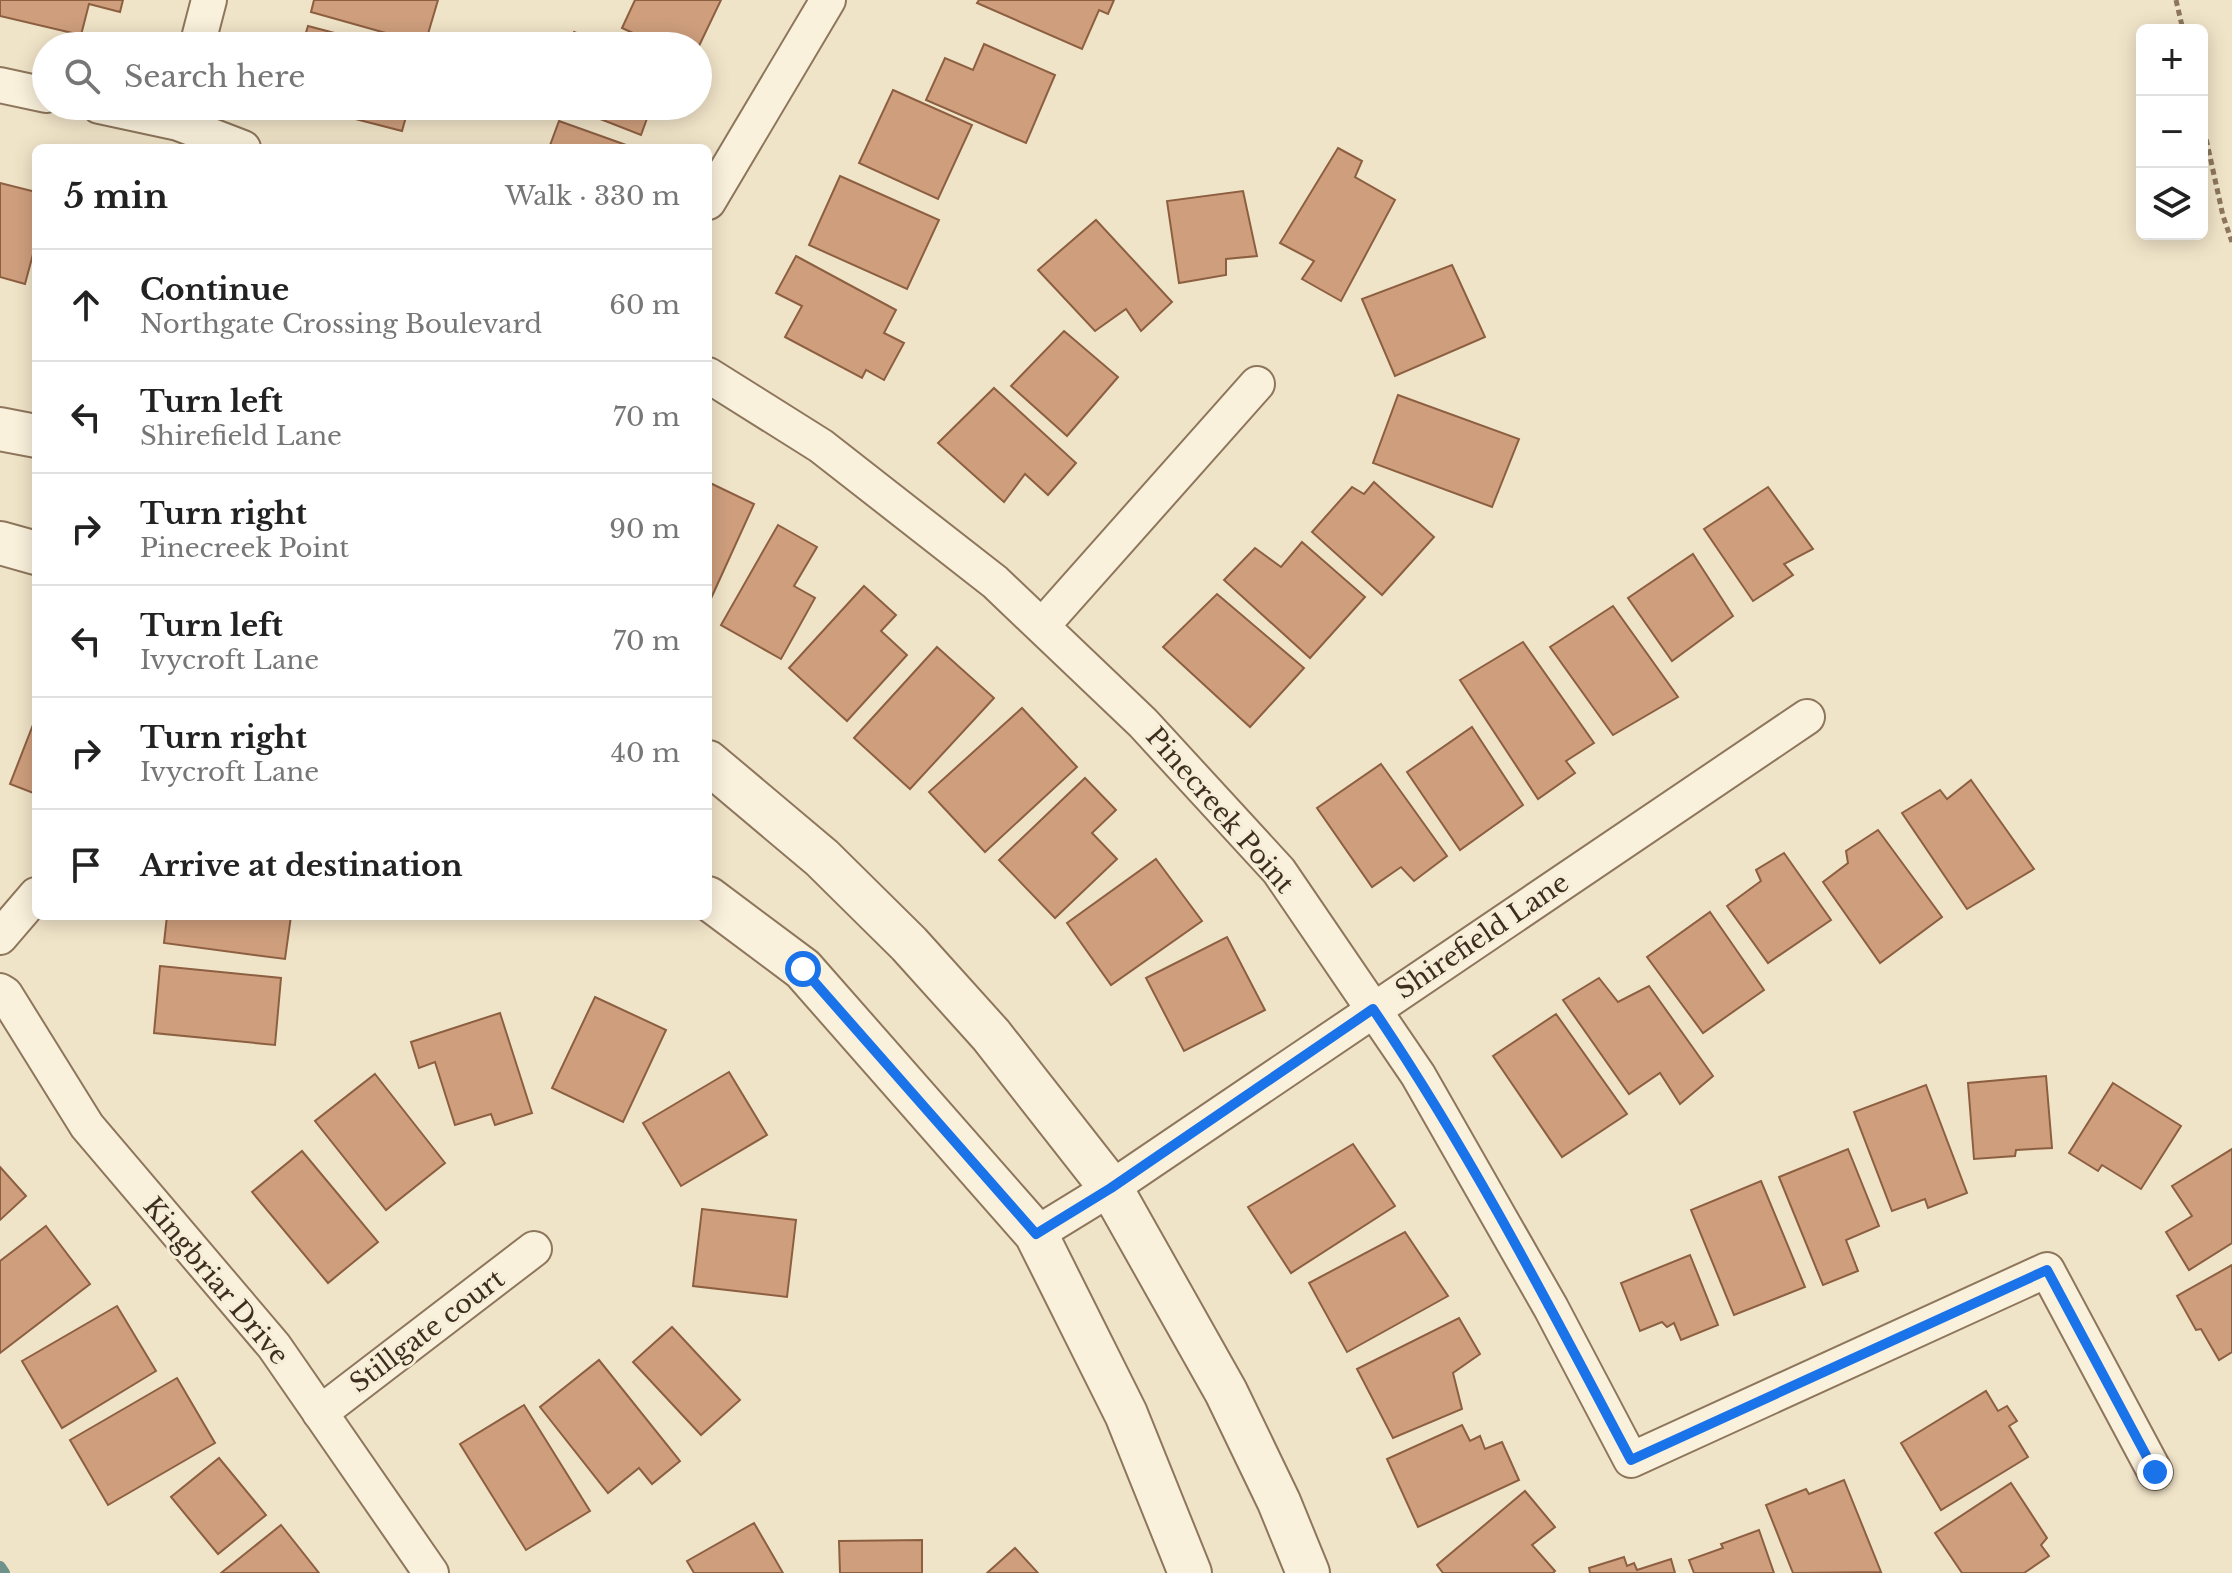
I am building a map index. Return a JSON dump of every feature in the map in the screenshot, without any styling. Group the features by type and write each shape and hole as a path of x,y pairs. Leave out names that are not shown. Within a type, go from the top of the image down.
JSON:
{"street":[{"path":"201,32 209,0"},
{"path":"712,195 828,0"},
{"path":"0,85 32,92"},
{"path":"191,120 236,144"},
{"name":"Pinecreek Point","path":"712,378 821,446 995,582 1143,723 1279,871 1418,1075 1551,1308 1631,1460 2047,1270 2155,1472"},
{"path":"1042,626 1257,384"},
{"path":"0,429 32,435"},
{"path":"0,543 32,552"},
{"name":"Shirefield Lane","path":"1036,1234 1111,1188 1807,717"},
{"path":"712,765 822,858 909,944 991,1035 1111,1188 1226,1392 1279,1502 1308,1573"},
{"path":"0,937 32,900"},
{"path":"712,901 803,969 1036,1234 1126,1414 1190,1573"},
{"name":"Kingbriar Drive","path":"0,991 5,994 87,1126 274,1346 431,1573"},
{"name":"Stillgate court","path":"320,1413 534,1249"}],"path":[{"path":"2176,0 2182,24"},
{"path":"2208,147 2232,242"}],"building":[{"path":"0,0 123,0 120,12 89,4 82,32 68,32 0,16"},
{"path":"314,0 438,0 429,32 382,32 311,12"},
{"path":"635,0 721,0 706,32 631,32 622,28"},
{"path":"979,0 1114,0 1108,14 1099,10 1082,49 977,3"},
{"path":"308,26 331,32 306,32"},
{"path":"984,44 1055,75 1026,143 926,100 945,58 973,70"},
{"path":"893,90 972,125 938,199 859,163"},
{"path":"359,120 405,120 402,131"},
{"path":"603,120 646,120 641,135"},
{"path":"559,121 623,144 550,144"},
{"path":"1338,148 1362,161 1355,177 1395,200 1341,301 1302,279 1314,261 1280,243"},
{"path":"840,176 939,220 907,289 809,245"},
{"path":"0,183 32,191 32,258 25,284 0,277"},
{"path":"1243,191 1257,256 1226,259 1226,275 1179,283 1167,201"},
{"path":"1096,220 1172,302 1141,331 1126,309 1095,331 1038,270"},
{"path":"796,256 896,310 884,333 904,343 884,380 866,370 862,378 785,337 802,306 776,293"},
{"path":"1452,265 1485,337 1395,376 1362,299"},
{"path":"1064,331 1118,377 1067,436 1011,386"},
{"path":"994,388 1076,463 1048,495 1025,474 1004,502 938,443"},
{"path":"1398,395 1519,439 1492,507 1373,463"},
{"path":"1374,482 1434,537 1382,595 1312,532 1352,487 1364,494"},
{"path":"712,484 754,504 712,596"},
{"path":"1768,487 1813,549 1784,564 1793,575 1753,601 1704,529"},
{"path":"778,525 817,547 794,586 815,598 781,659 721,625"},
{"path":"1302,542 1365,597 1310,658 1224,580 1255,548 1281,567"},
{"path":"1693,554 1733,616 1672,661 1628,598"},
{"path":"864,586 896,615 881,631 907,655 847,721 789,668"},
{"path":"1217,594 1304,668 1250,727 1163,647"},
{"path":"1613,606 1678,697 1613,735 1550,647"},
{"path":"1523,642 1594,743 1566,761 1575,773 1538,799 1460,680"},
{"path":"937,647 994,698 910,789 854,738"},
{"path":"1022,708 1077,767 985,852 929,792"},
{"path":"32,727 32,792 10,784"},
{"path":"1472,727 1523,805 1460,850 1407,772"},
{"path":"1381,764 1447,856 1414,881 1401,867 1372,887 1317,808"},
{"path":"1085,778 1116,810 1092,833 1117,859 1055,918 999,860"},
{"path":"1971,780 2034,869 1967,909 1902,813 1940,790 1947,799"},
{"path":"1878,830 1942,917 1880,963 1823,882 1848,863 1846,851"},
{"path":"1784,853 1831,920 1768,963 1727,906 1761,881 1756,870"},
{"path":"1156,859 1202,921 1111,985 1067,923"},
{"path":"1710,912 1764,990 1703,1033 1647,957"},
{"path":"167,920 290,920 285,959 164,943"},
{"path":"1227,937 1265,1010 1184,1051 1146,978"},
{"path":"160,966 281,978 275,1045 154,1033"},
{"path":"1599,978 1618,1002 1649,986 1713,1076 1680,1104 1660,1073 1629,1094 1563,1000"},
{"path":"595,997 666,1030 623,1122 552,1088"},
{"path":"500,1013 532,1113 495,1125 491,1114 455,1125 435,1062 419,1068 411,1042"},
{"path":"1556,1014 1627,1114 1562,1157 1493,1056"},
{"path":"729,1072 767,1135 681,1186 643,1123"},
{"path":"375,1074 445,1163 386,1210 315,1121"},
{"path":"2046,1076 2052,1148 2016,1150 2015,1156 1974,1159 1968,1083"},
{"path":"2113,1083 2181,1126 2141,1189 2102,1165 2098,1171 2069,1153"},
{"path":"1926,1085 1967,1193 1928,1208 1925,1199 1892,1211 1854,1112"},
{"path":"1353,1144 1395,1206 1291,1273 1248,1207"},
{"path":"1848,1149 1879,1226 1846,1240 1858,1271 1823,1285 1779,1177"},
{"path":"2232,1149 2232,1243 2189,1270 2166,1232 2192,1216 2172,1186"},
{"path":"302,1151 378,1242 328,1283 252,1192"},
{"path":"0,1167 26,1196 0,1220"},
{"path":"1761,1181 1805,1287 1734,1315 1691,1210"},
{"path":"702,1209 796,1220 787,1297 693,1286"},
{"path":"46,1226 90,1284 0,1353 0,1261"},
{"path":"1405,1232 1448,1296 1347,1352 1309,1283"},
{"path":"1690,1255 1718,1325 1681,1340 1674,1323 1667,1327 1662,1322 1640,1331 1621,1283"},
{"path":"2232,1265 2232,1352 2219,1360 2201,1329 2196,1330 2177,1296"},
{"path":"117,1306 156,1371 62,1428 22,1361"},
{"path":"1459,1318 1480,1354 1453,1373 1462,1409 1393,1438 1357,1369"},
{"path":"672,1327 740,1400 701,1435 633,1362"},
{"path":"599,1360 680,1461 652,1484 639,1468 608,1493 540,1407"},
{"path":"177,1378 215,1443 108,1505 70,1440"},
{"path":"1986,1391 1998,1411 2007,1406 2017,1421 2009,1426 2028,1457 1941,1510 1901,1443"},
{"path":"524,1405 590,1511 526,1550 460,1444"},
{"path":"1462,1425 1470,1441 1480,1436 1485,1449 1502,1442 1519,1480 1418,1527 1387,1459"},
{"path":"219,1458 266,1515 218,1554 171,1497"},
{"path":"1844,1480 1881,1572 1793,1573 1766,1505 1806,1489 1809,1494"},
{"path":"2011,1483 2047,1538 2041,1545 2049,1556 2024,1573 1962,1573 1935,1533"},
{"path":"1525,1491 1555,1527 1532,1545 1555,1571 1553,1573 1443,1573 1437,1565"},
{"path":"754,1523 783,1573 694,1573 687,1561"},
{"path":"281,1525 319,1573 221,1573"},
{"path":"1759,1530 1774,1573 1694,1573 1689,1560"},
{"path":"922,1540 922,1573 840,1573 839,1541"},
{"path":"1015,1548 1038,1573 987,1573"},
{"path":"1624,1557 1627,1566 1634,1563 1637,1570 1671,1559 1675,1573 1590,1573 1589,1568"}],"waterway":[{"path":"0,1567 4,1573"}],"route":[{"path":"803,969 1036,1234 1111,1188 1373,1009 1418,1075 1482,1186 1631,1460 2047,1270 2155,1472"}]}
